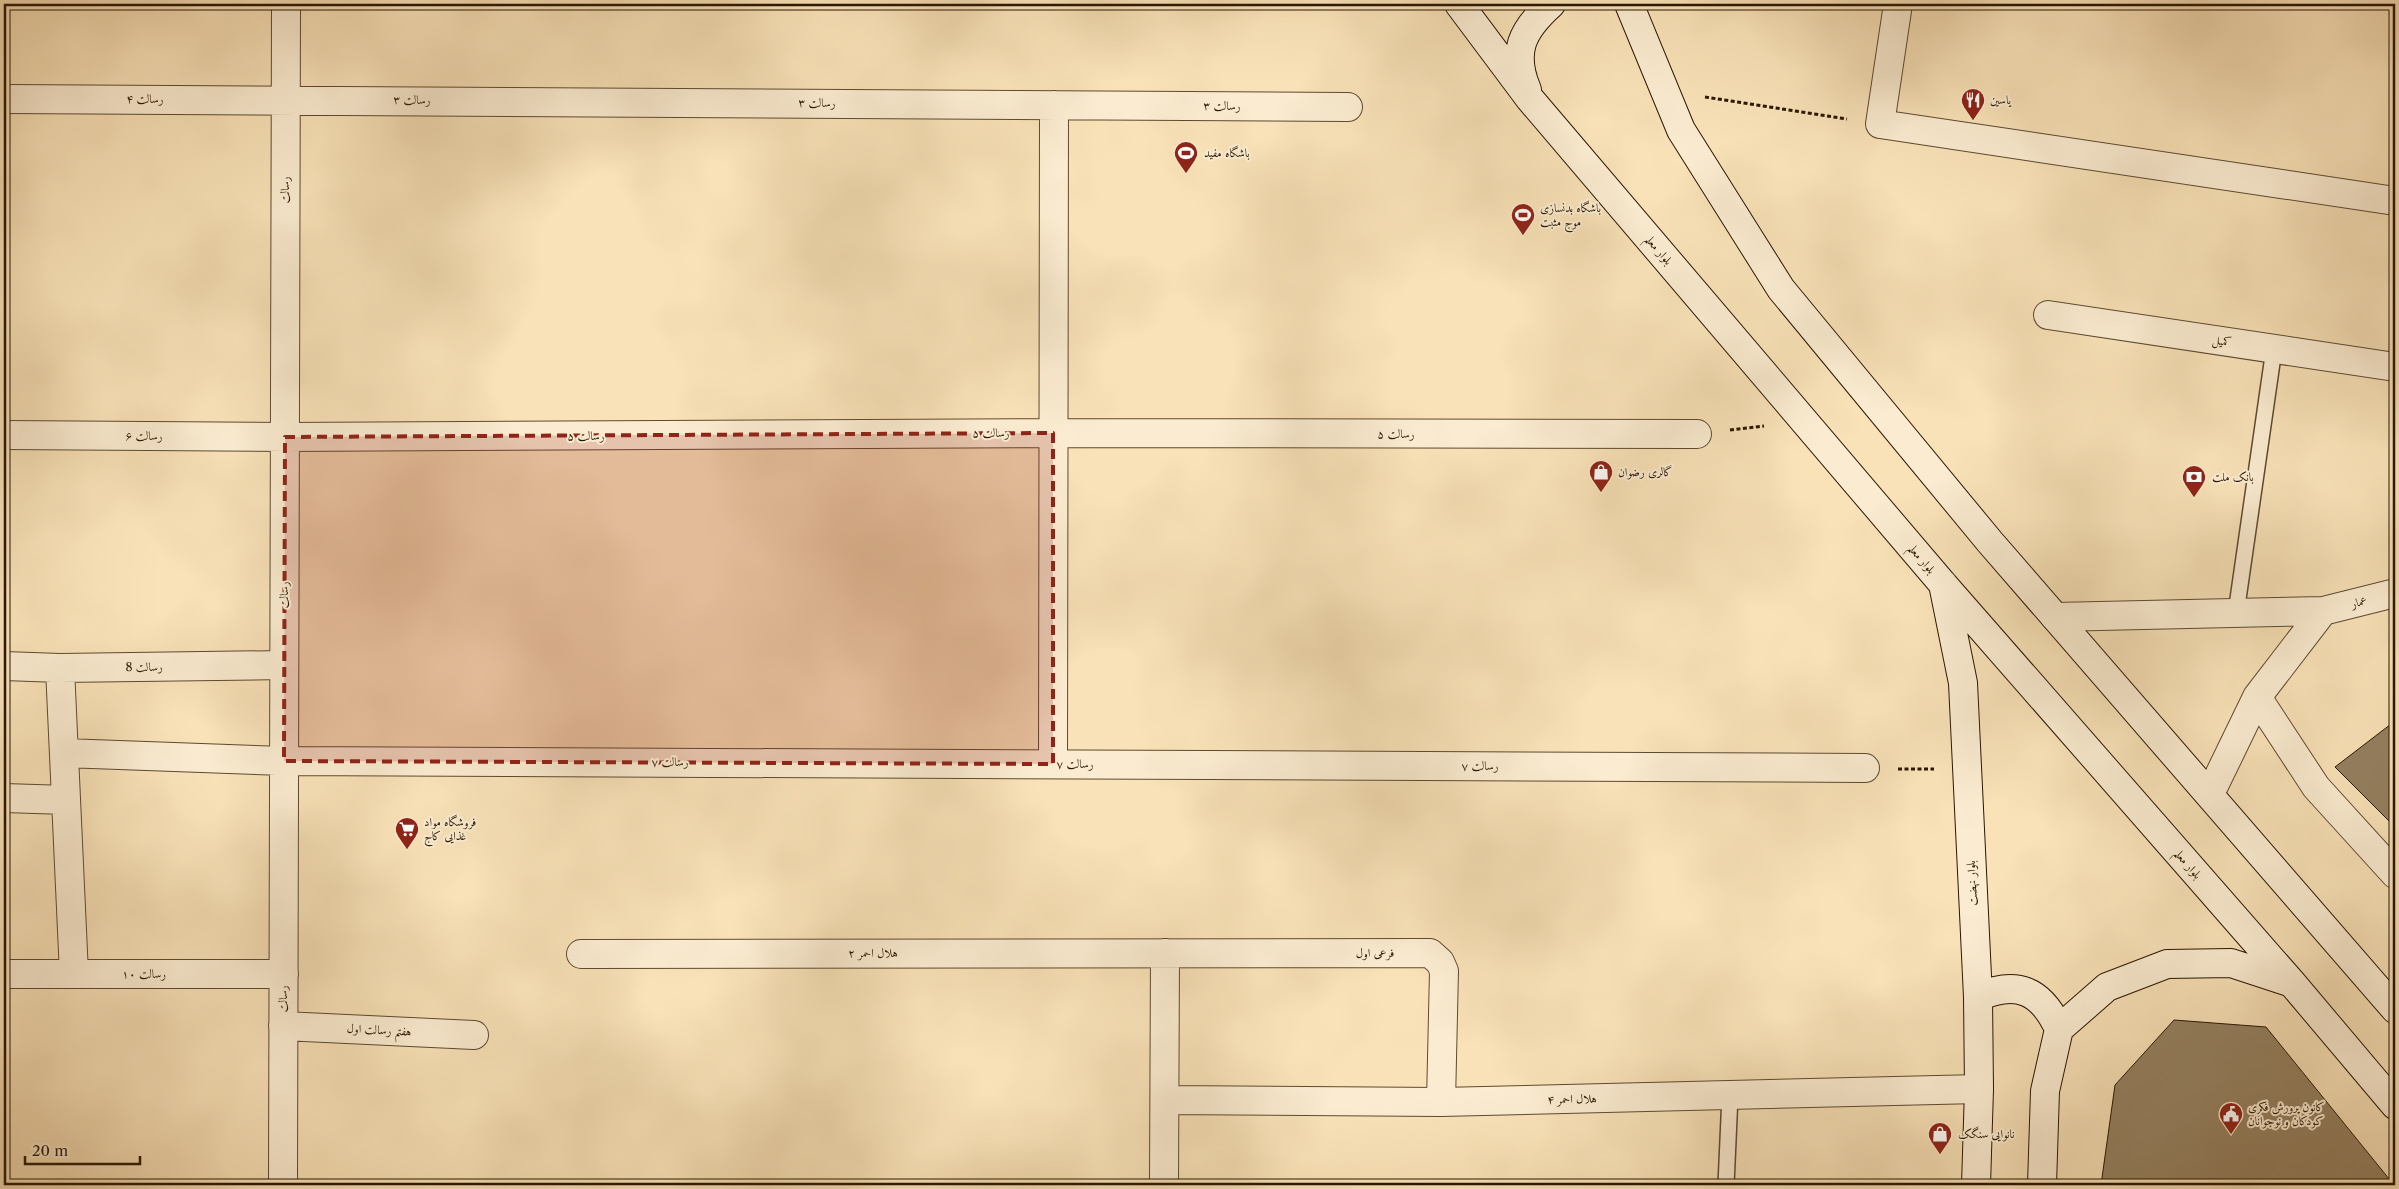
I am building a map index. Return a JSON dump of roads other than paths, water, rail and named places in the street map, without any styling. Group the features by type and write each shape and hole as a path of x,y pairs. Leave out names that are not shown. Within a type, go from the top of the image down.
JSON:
{"street":[{"name":"رسالت","path":"283,1185 286,4"},
{"name":"بلوار معلم","path":"1459,4 1530,99 1942,583 2292,984 2395,1105"},
{"path":"1530,99 1520,73 1520,46 1532,21 1551,4"},
{"path":"1898,4 1880,124 2395,201"},
{"path":"1629,6 1681,130 1781,289 1990,542 2395,1008"},
{"name":"رسالت ۴","path":"4,99 285,99"},
{"name":"رسالت ۳","path":"285,99 1348,107"},
{"path":"1053,764 1054,105"},
{"name":"کمیل","path":"2048,315 2395,367"},
{"name":"رسالت ۵","path":"285,437 1053,433 1697,434"},
{"name":"رسالت ۶","path":"4,435 285,437"},
{"name":"بلوار نهضت","path":"1942,583 1963,683 1978,997 1979,1089 1976,1185"},
{"name":"عمار","path":"2055,616 2323,612 2395,593"},
{"path":"2210,794 2257,697 2323,612"},
{"name":"رسالت 8","path":"4,666 60,668 284,664"},
{"path":"60,668 74,974"},
{"path":"2257,697 2316,787 2395,874"},
{"name":"رسالت ۷","path":"64,753 284,761 1865,768"},
{"path":"4,798 66,800"},
{"path":"1164,1185 1166,1100 1165,953"},
{"name":"هلال احمر ۲","path":"581,954 1165,953"},
{"name":"فرعی اول","path":"1165,953 1430,953 1440,962 1444,971 1441,1102"},
{"path":"2042,1185 2045,1091 2059,1029 2107,988 2168,964 2231,963 2292,984"},
{"name":"رسالت ۱۰","path":"4,974 284,974"},
{"path":"1978,997 1996,989 2017,989 2036,996 2050,1010 2059,1029"},
{"name":"هفتم رسالت اول","path":"283,1026 474,1034"},
{"name":"هلال احمر ۴","path":"1166,1100 1441,1102 1979,1089"}],"lane":[{"path":"2236,613 2274,349"},
{"path":"1726,1185 1730,1095"}],"place":[{"name":"یاسین","path":"1973,121"},
{"name":"باشگاه مفید","path":"1186,174"},
{"name":"باشگاه بدنسازی موج مثبت","path":"1523,236"},
{"name":"گالری رضوان","path":"1601,493"},
{"name":"بانک ملت","path":"2194,498"},
{"name":"فروشگاه مواد غذایی کاج","path":"407,850"},
{"name":"کانون پرورش فکری کودکان و نوجوانان","path":"2231,1135"},
{"name":"نانوایی سنگک","path":"1940,1155"}]}
